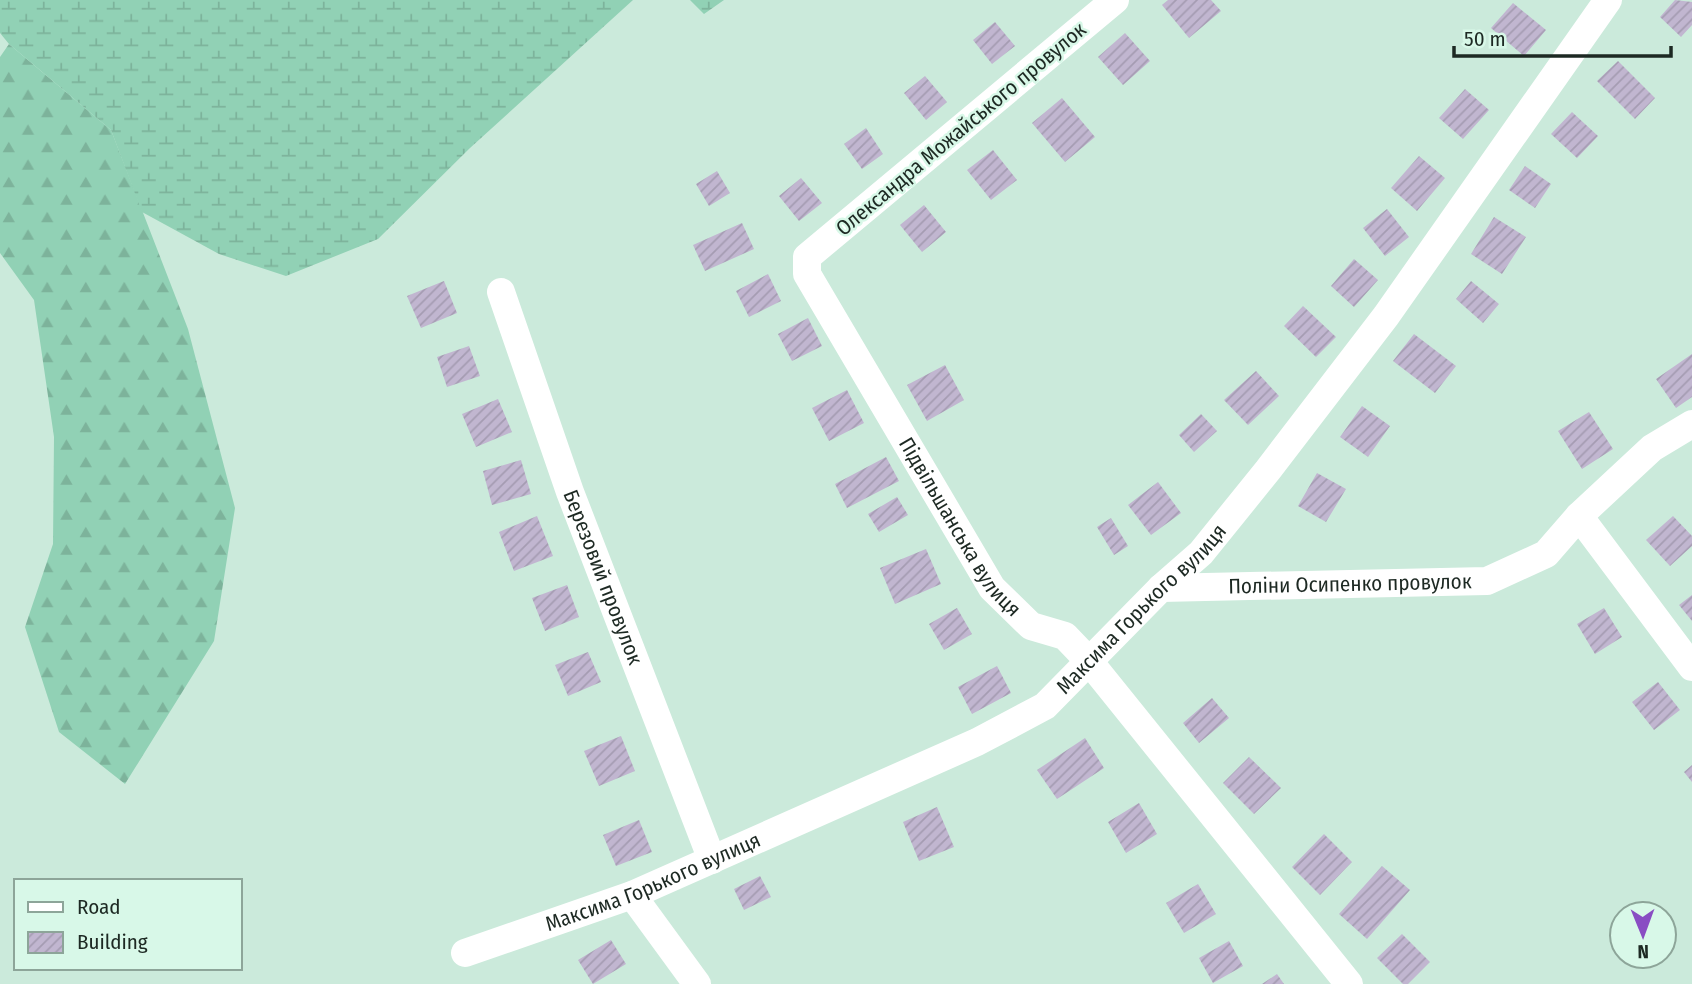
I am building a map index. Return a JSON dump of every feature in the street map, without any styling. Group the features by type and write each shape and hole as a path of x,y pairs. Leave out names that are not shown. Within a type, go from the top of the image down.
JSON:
{"street":[{"name":"Олександра Можайського провулок","path":"807,257 1115,0"},
{"name":"Максима Горького вулиця","path":"465,953 632,895 977,742 1045,705 1088,660 1201,553 1344,371 1608,0"},
{"name":"Підвільшанська вулиця","path":"807,257 807,274 992,588 1031,626 1065,636 1088,660 1349,984"},
{"name":"Березовий провулок","path":"501,292 570,492 712,860"},
{"name":"Поліни Осипенко провулок","path":"1161,589 1487,581 1546,554 1579,516 1652,448 1692,424"},
{"path":"1579,516 1692,667"},
{"path":"632,895 697,984"}],"green space":[{"path":"0,0 633,0 470,148 378,239 286,276 219,254 142,212 111,130 9,44 0,33"},
{"path":"690,0 724,0 704,14"},
{"path":"9,44 111,130 188,329 235,508 214,641 125,784 59,732 25,627 53,544 54,437 34,300 0,253 0,57"}],"building":[{"path":"1168,0 1211,0 1221,11 1189,38 1162,5"},
{"path":"1675,0 1692,2 1692,25 1681,37 1660,17"},
{"path":"1513,3 1546,30 1524,56 1491,28"},
{"path":"995,22 1015,46 992,64 973,40"},
{"path":"1125,33 1150,61 1123,85 1098,57"},
{"path":"1618,61 1655,98 1635,119 1597,81"},
{"path":"925,76 947,102 926,120 904,93"},
{"path":"1465,89 1489,110 1463,139 1439,118"},
{"path":"1062,98 1095,137 1065,162 1032,123"},
{"path":"1572,112 1598,136 1577,158 1551,134"},
{"path":"866,128 883,154 862,169 844,144"},
{"path":"993,150 1017,180 991,200 967,170"},
{"path":"1419,156 1445,178 1417,211 1391,188"},
{"path":"1525,166 1551,184 1535,208 1509,190"},
{"path":"717,171 730,193 709,206 696,184"},
{"path":"801,178 822,203 799,221 779,196"},
{"path":"924,205 946,232 922,252 900,225"},
{"path":"1387,209 1409,237 1385,256 1363,228"},
{"path":"1494,217 1526,237 1502,274 1471,254"},
{"path":"742,223 754,249 705,271 693,245"},
{"path":"1354,259 1378,280 1354,307 1331,286"},
{"path":"768,274 781,301 749,317 736,291"},
{"path":"444,281 457,313 421,328 407,296"},
{"path":"1471,281 1499,304 1483,323 1456,299"},
{"path":"1303,306 1336,337 1316,357 1284,326"},
{"path":"808,318 822,346 792,361 778,334"},
{"path":"1414,334 1456,366 1435,393 1393,361"},
{"path":"469,346 480,376 447,387 437,357"},
{"path":"1692,354 1692,397 1676,408 1656,379"},
{"path":"945,365 964,400 927,421 907,385"},
{"path":"1256,371 1279,396 1248,425 1224,400"},
{"path":"847,390 864,423 829,441 812,408"},
{"path":"498,399 512,432 476,447 462,414"},
{"path":"1362,406 1390,426 1368,457 1340,437"},
{"path":"1589,412 1613,449 1582,469 1558,431"},
{"path":"1201,414 1217,431 1194,452 1179,435"},
{"path":"886,457 899,481 847,508 835,484"},
{"path":"521,460 531,494 492,505 483,471"},
{"path":"1317,473 1346,489 1326,522 1298,506"},
{"path":"1158,482 1181,513 1151,535 1128,505"},
{"path":"897,497 908,515 879,532 868,514"},
{"path":"537,516 553,556 514,571 499,532"},
{"path":"1673,516 1692,536 1692,546 1670,566 1646,540"},
{"path":"1111,518 1128,546 1114,555 1097,527"},
{"path":"926,549 941,584 895,604 880,568"},
{"path":"567,585 579,617 545,631 532,598"},
{"path":"1692,595 1692,621 1679,605"},
{"path":"957,608 972,634 944,650 929,624"},
{"path":"1604,608 1622,637 1595,654 1577,624"},
{"path":"588,652 601,682 568,696 555,665"},
{"path":"997,666 1011,693 972,714 958,687"},
{"path":"1658,682 1680,710 1654,730 1632,702"},
{"path":"1212,698 1229,718 1199,743 1183,723"},
{"path":"621,736 635,771 599,786 584,751"},
{"path":"1085,738 1104,768 1057,799 1037,770"},
{"path":"1249,757 1281,788 1254,814 1223,783"},
{"path":"1692,765 1692,782 1684,772"},
{"path":"1139,803 1157,834 1126,853 1108,822"},
{"path":"937,807 954,847 919,861 903,822"},
{"path":"639,820 652,852 616,866 603,835"},
{"path":"1324,834 1352,862 1320,895 1292,867"},
{"path":"1382,866 1410,890 1367,939 1339,914"},
{"path":"760,876 771,897 744,910 734,889"},
{"path":"1198,884 1216,914 1184,933 1166,903"},
{"path":"1402,934 1430,962 1408,984 1403,984 1377,958"},
{"path":"611,940 626,964 593,984 578,960"},
{"path":"1229,941 1243,966 1213,983 1199,958"},
{"path":"1277,974 1284,984 1262,984"}]}
